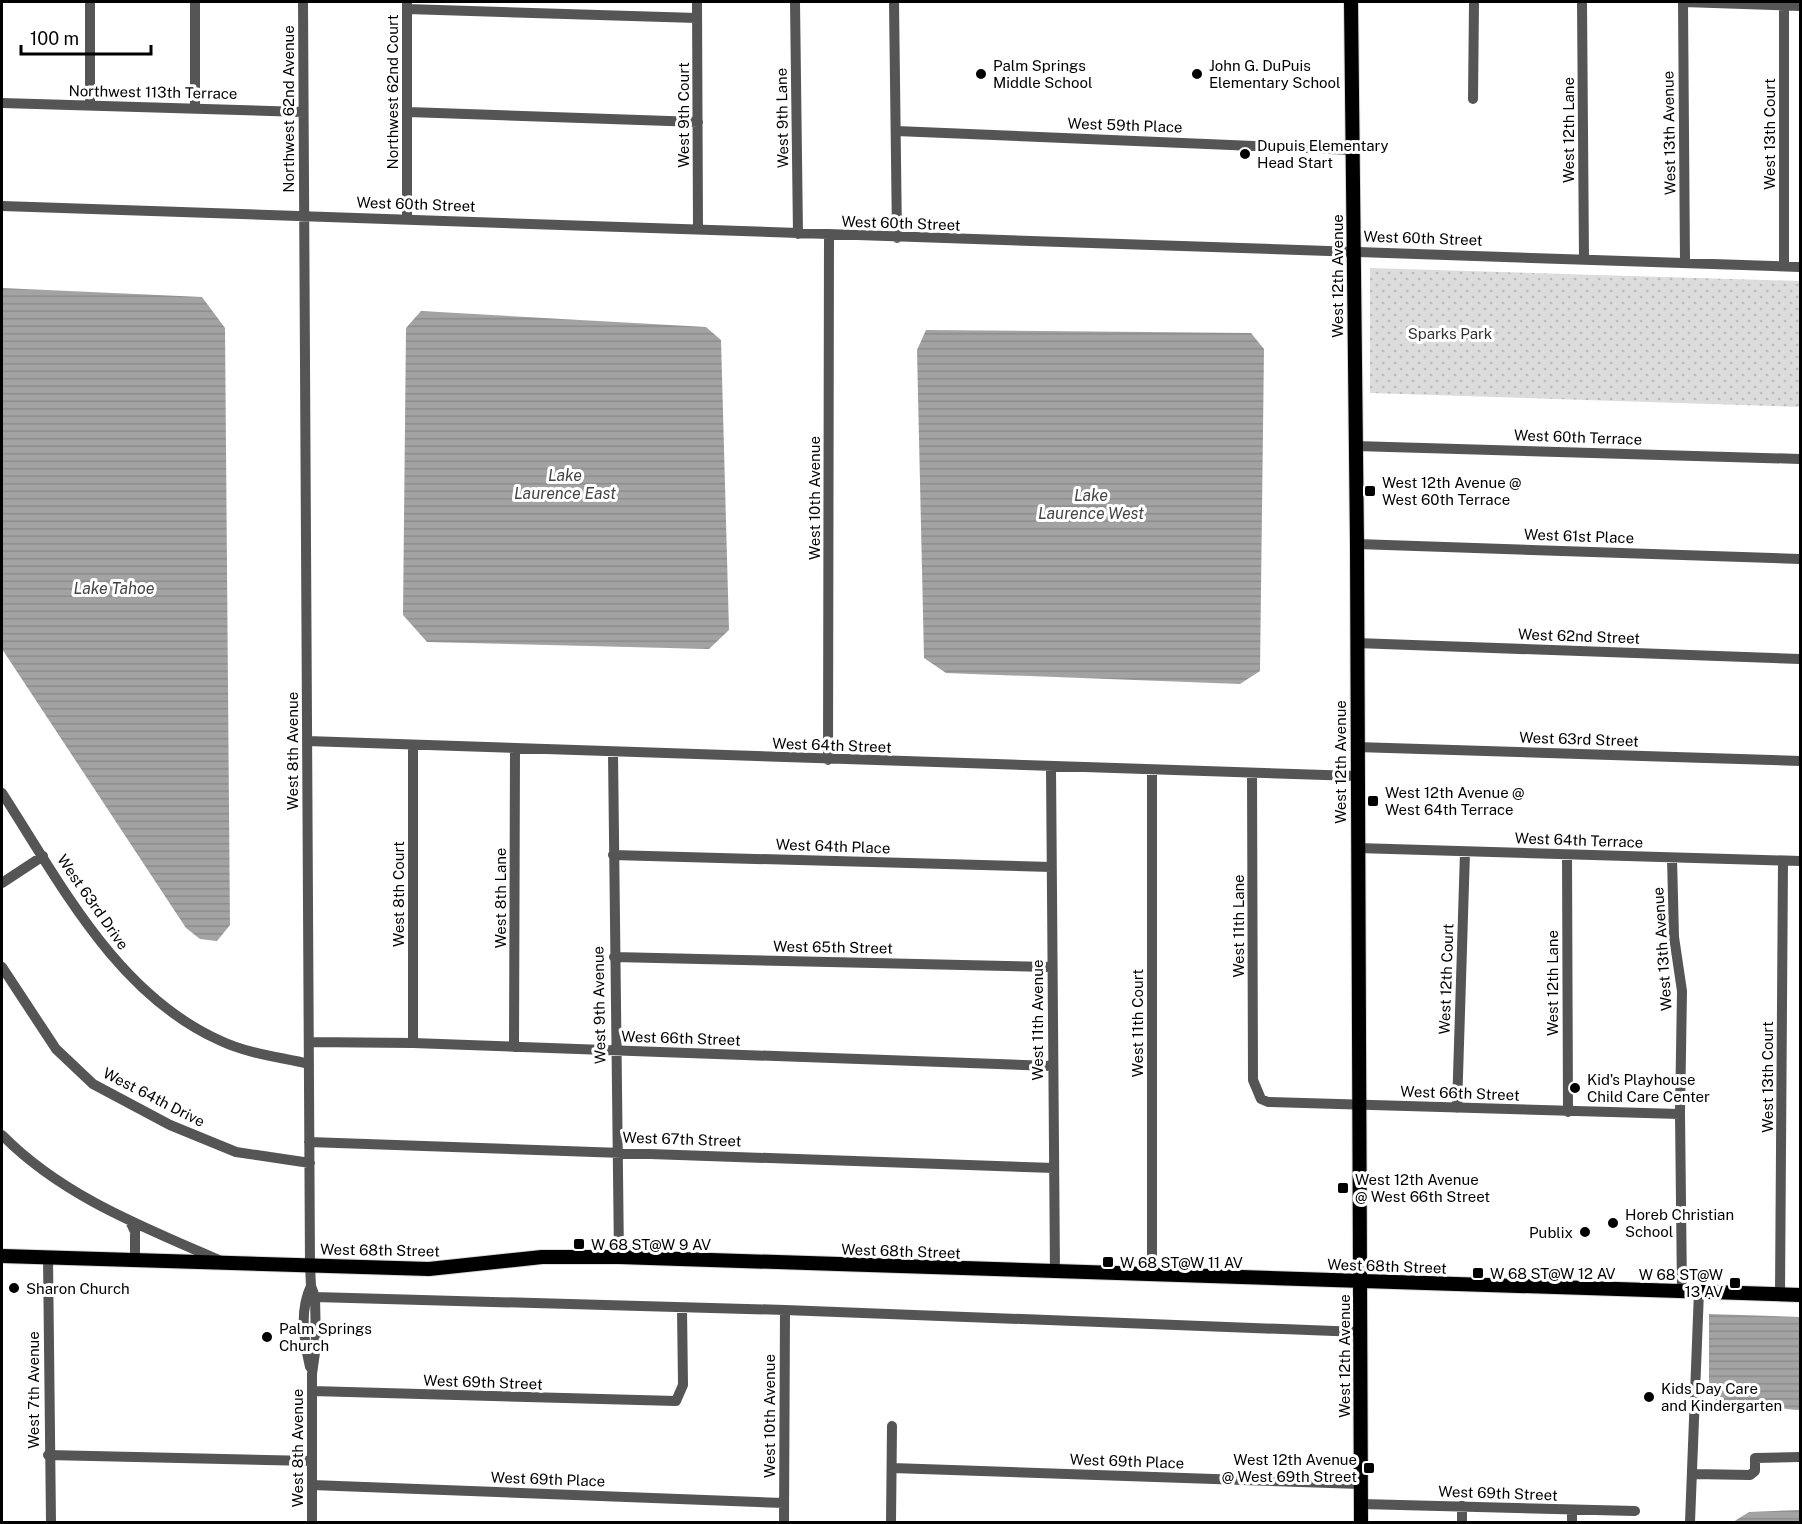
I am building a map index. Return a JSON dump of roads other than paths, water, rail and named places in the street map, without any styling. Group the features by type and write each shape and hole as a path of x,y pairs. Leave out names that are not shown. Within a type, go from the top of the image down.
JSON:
{"main road":[{"name":"West 12th Avenue","path":"1351,2 1357,544 1356,776 1361,1522"},
{"name":"West 68th Street","path":"2,1256 429,1269 542,1257 619,1257 1055,1273 1800,1295"}],"street":[{"path":"90,2 90,106"},
{"path":"195,2 195,107"},
{"name":"Northwest 62nd Avenue","path":"303,2 304,216"},
{"name":"West 9th Court","path":"697,2 698,229"},
{"name":"West 9th Lane","path":"795,2 798,234"},
{"path":"894,2 897,238"},
{"path":"1473,99 1474,2"},
{"name":"West 12th Lane","path":"1582,2 1584,259"},
{"path":"1683,2 1784,3 1800,6"},
{"name":"West 13th Avenue","path":"1683,2 1685,263"},
{"name":"West 13th Court","path":"1784,3 1784,266"},
{"path":"407,5 697,18"},
{"name":"Northwest 62nd Court","path":"407,5 407,218"},
{"name":"Northwest 113th Terrace","path":"2,103 303,111"},
{"path":"408,112 698,122"},
{"name":"West 59th Place","path":"896,131 1353,150"},
{"name":"West 60th Street","path":"2,206 407,218 897,238 1353,250 1800,267"},
{"name":"West 8th Avenue","path":"304,216 310,1265 311,1286 315,1298 316,1345 312,1374 312,1522"},
{"name":"West 10th Avenue","path":"828,760 829,235"},
{"name":"West 60th Terrace","path":"1355,446 1800,459"},
{"name":"West 61st Place","path":"1357,544 1800,559"},
{"name":"West 62nd Street","path":"1356,643 1800,659"},
{"name":"West 64th Street","path":"307,741 1356,776"},
{"name":"West 8th Court","path":"413,745 413,1043"},
{"name":"West 63rd Street","path":"1356,747 1800,761"},
{"name":"West 8th Lane","path":"514,1047 515,749"},
{"name":"West 9th Avenue","path":"613,753 614,1051 619,1257"},
{"name":"West 11th Avenue","path":"1051,767 1055,1273"},
{"name":"West 11th Court","path":"1152,770 1152,1276"},
{"name":"West 11th Lane","path":"1252,773 1254,1080"},
{"name":"West 63rd Drive","path":"2,793 111,957 160,1005 220,1041 247,1051 309,1064"},
{"name":"West 64th Terrace","path":"1357,848 1800,861"},
{"name":"West 12th Court","path":"1457,1108 1466,852"},
{"name":"West 64th Place","path":"614,855 1051,867"},
{"name":"West 12th Lane","path":"1567,855 1568,1112"},
{"path":"2,883 43,856"},
{"name":"West 13th Avenue","path":"1672,858 1674,937 1682,991 1680,1114 1682,1291"},
{"name":"West 13th Court","path":"1780,1294 1783,861"},
{"name":"West 65th Street","path":"614,957 1052,967"},
{"name":"West 64th Drive","path":"2,967 56,1049 93,1084 170,1125 236,1152 310,1163"},
{"name":"West 66th Street","path":"309,1042 413,1043 1052,1066"},
{"name":"West 66th Street","path":"1254,1080 1261,1099 1268,1102 1680,1114"},
{"path":"2,1135 22,1156 88,1200 129,1221 223,1262"},
{"name":"West 67th Street","path":"309,1142 1054,1168"},
{"path":"129,1221 135,1232 135,1260"},
{"name":"West 7th Avenue","path":"48,1257 48,1455 51,1522"},
{"name":"West 8th Avenue","path":"311,1286 305,1298 304,1343 312,1374"},
{"path":"1690,1522 1699,1291"},
{"path":"315,1298 785,1310 1360,1332"},
{"name":"West 69th Street","path":"312,1391 676,1401 683,1384 682,1309"},
{"name":"West 10th Avenue","path":"784,1522 785,1310"},
{"path":"891,1522 892,1426"},
{"path":"48,1455 312,1461"},
{"path":"1693,1474 1750,1475 1755,1471 1755,1458 1800,1457"},
{"name":"West 69th Place","path":"892,1468 1361,1484"},
{"name":"West 69th Place","path":"312,1485 784,1503"},
{"name":"West 69th Street","path":"1361,1504 1635,1511"},
{"path":"1461,1506 1462,1522"},
{"path":"1572,1510 1572,1522"}],"water":[{"name":"Lake Tahoe","path":"2,288 202,297 225,328 230,925 217,941 200,939 186,928 2,649"},
{"name":"Lake Laurence East","path":"421,311 706,327 721,340 729,630 709,649 427,642 403,615 406,328"},
{"name":"Lake Laurence West","path":"926,330 1251,333 1264,349 1260,671 1240,684 946,673 924,658 917,350"},
{"path":"1709,1314 1800,1317 1800,1410 1761,1405 1739,1409 1722,1405 1714,1397 1709,1387"},
{"path":"1800,1510 1800,1522 1733,1522 1749,1512"}],"place":[{"name":"Palm Springs Middle School","path":"981,74"},
{"name":"John G. DuPuis Elementary School","path":"1197,74"},
{"name":"Dupuis Elementary Head Start","path":"1245,154"},
{"name":"West 12th Avenue @ West 60th Terrace","path":"1370,491"},
{"name":"West 12th Avenue @ West 64th Terrace","path":"1373,801"},
{"name":"Kid's Playhouse Child Care Center","path":"1575,1088"},
{"name":"West 12th Avenue @ West 66th Street","path":"1343,1188"},
{"name":"Horeb Christian School","path":"1613,1223"},
{"name":"Publix","path":"1585,1232"},
{"name":"W 68 ST@W 9 AV","path":"579,1244"},
{"name":"W 68 ST@W 11 AV","path":"1108,1262"},
{"name":"W 68 ST@W 12 AV","path":"1478,1273"},
{"name":"W 68 ST@W 13 AV","path":"1735,1283"},
{"name":"Sharon Church","path":"14,1288"},
{"name":"Palm Springs Church","path":"267,1337"},
{"name":"Kids Day Care and Kindergarten","path":"1649,1397"},
{"name":"West 12th Avenue @ West 69th Street","path":"1369,1468"}],"park label":[{"name":"Sparks Park","path":"1450,333"}]}
